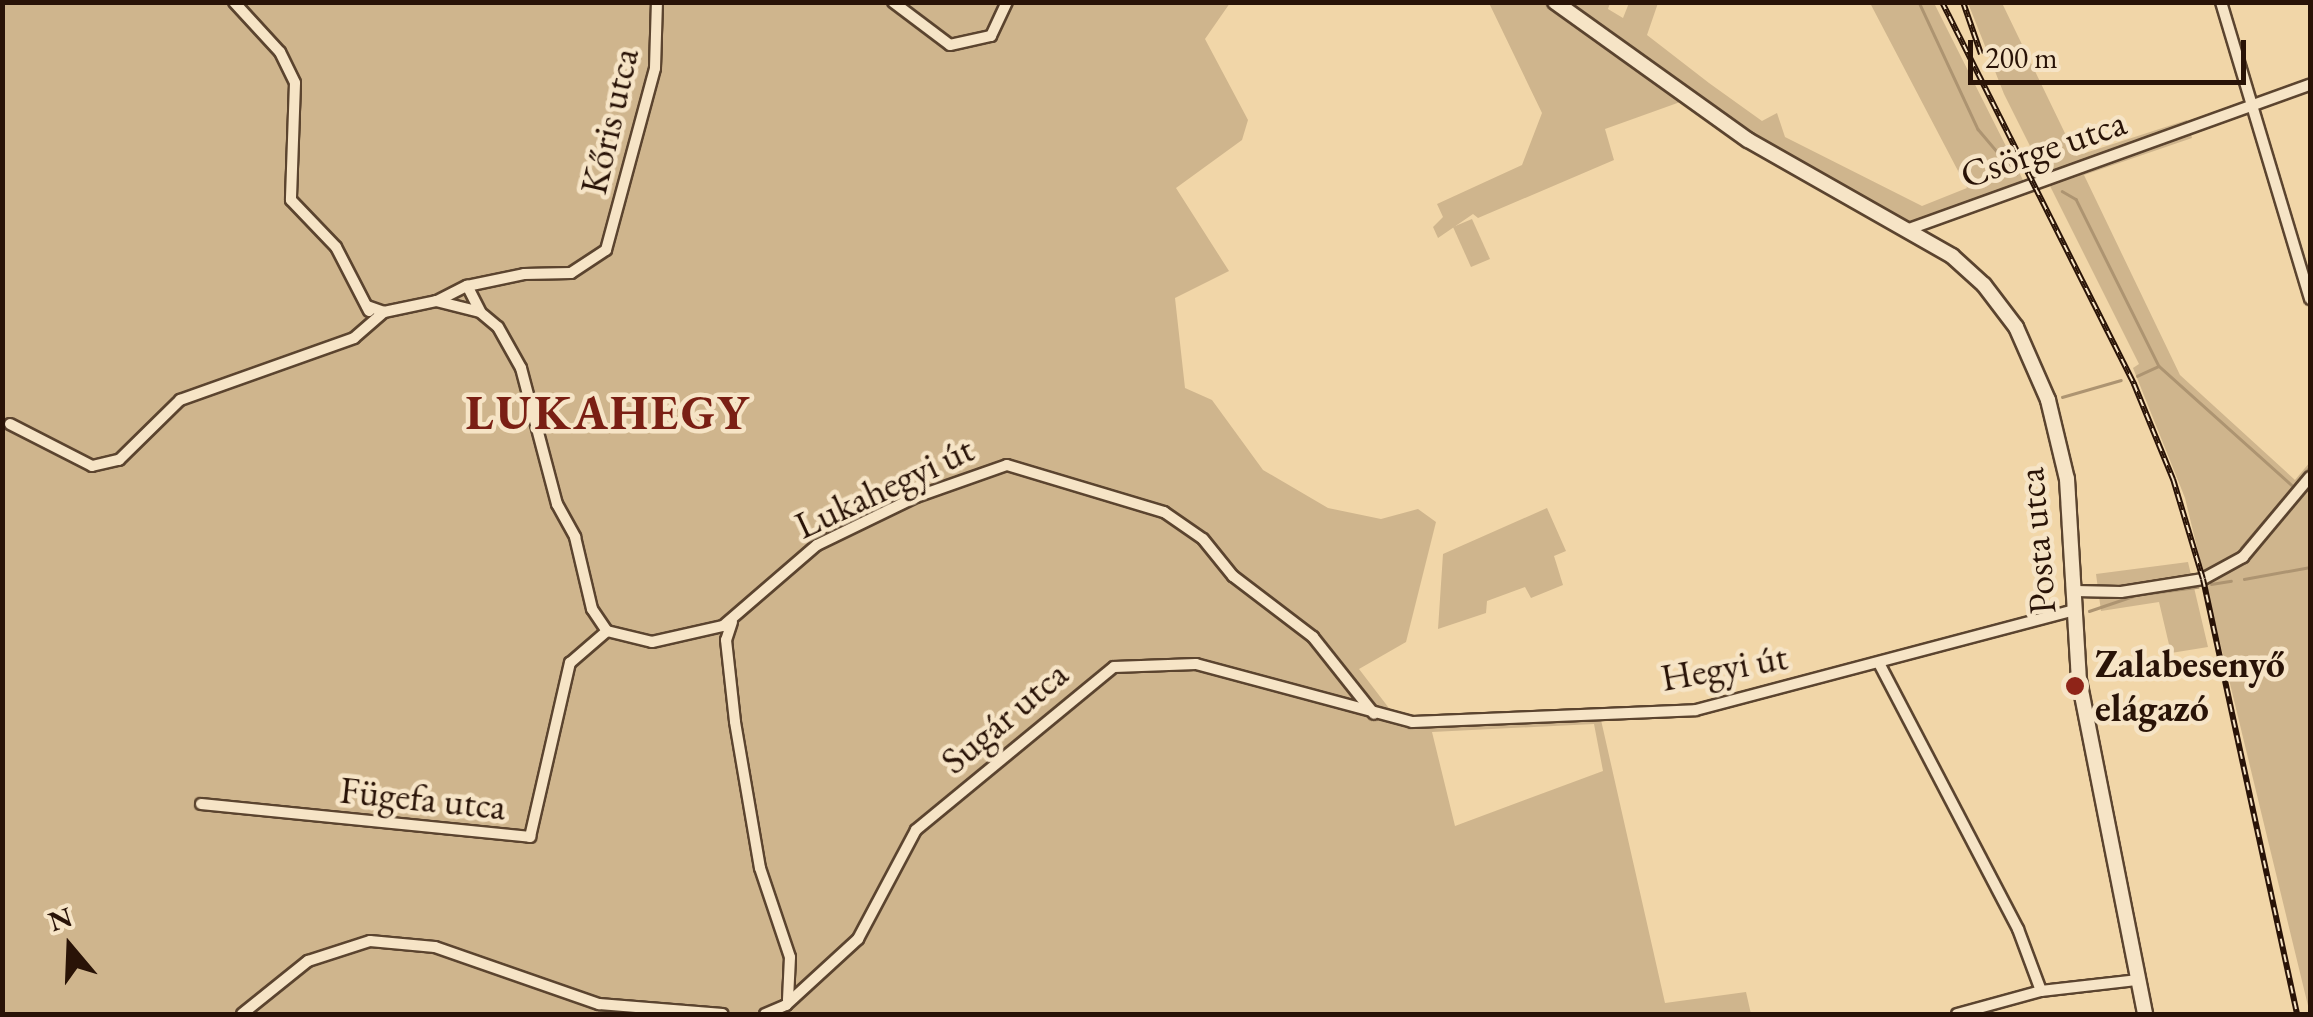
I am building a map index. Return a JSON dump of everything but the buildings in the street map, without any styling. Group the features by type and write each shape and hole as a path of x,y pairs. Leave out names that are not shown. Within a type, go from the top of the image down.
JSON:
{"main road":[{"name":"Posta utca","path":"1556,2 1682,96 1807,173 1909,229 1984,285 2039,373 2070,498 2079,680 2145,1014"}],"street":[{"path":"234,2 280,52 295,83 291,200 336,247 372,322"},
{"name":"Kőris utca","path":"467,286 524,274 571,273 606,250 655,68 657,2"},
{"path":"893,2 950,44 991,36 1008,2"},
{"path":"2222,2 2310,299"},
{"name":"Csörge utca","path":"1909,229 2310,85"},
{"path":"10,424 92,466 119,460 180,400 354,338 384,312 436,301 467,286 480,312 517,357 558,504 575,537 592,609 606,631"},
{"path":"436,301 480,312"},
{"path":"367,306 384,312"},
{"name":"Lukahegyi út","path":"606,631 652,642 712,629 732,620 817,545 916,497 1007,464 1164,512 1203,539 1233,576 1312,637 1374,714"},
{"path":"2075,591 2121,592 2203,579 2243,558 2310,477"},
{"name":"Hegyi út","path":"1374,714 1436,722 1696,710 1880,665 2075,610"},
{"path":"732,620 726,640 754,838 794,977 784,1010"},
{"path":"712,629 726,640"},
{"name":"Fügefa utca","path":"201,804 530,837 536,830 570,663 606,631"},
{"name":"Sugár utca","path":"766,1014 784,1010 858,939 916,830 1105,672 1145,662 1196,664 1374,714"},
{"path":"1880,665 2018,929 2041,991"},
{"path":"242,1014 308,960 370,942 435,947 599,1004 723,1014"},
{"path":"1957,1014 2041,991 2138,980"}],"shaded area":[{"path":"2,3 1230,3 1205,39 1248,120 1242,140 1176,188 1229,271 1175,298 1185,388 1212,400 1263,470 1328,508 1381,519 1418,509 1436,522 1406,642 1359,669 1395,716 1601,720 1665,1003 1746,992 1751,1014 3,1014","holes":["1594,724 1603,771 1455,826 1432,732"]},
{"path":"1489,3 1610,3 1608,9 1623,18 1629,3 1658,3 1647,35 1709,83 1762,121 1777,113 1785,137 1922,206 1967,188 1870,3 1934,3 2029,192 1912,230 1683,101 1605,129 1614,160 1478,218 1473,214 1438,238 1433,227 1443,217 1437,204 1522,165 1542,113"},
{"path":"1968,3 2002,3 2076,156 2187,120 2192,138 2084,175 2180,375 2295,480 2310,462 2310,1014 2185,498 2133,368 2139,364 2004,94"},
{"path":"1472,219 1490,259 1471,267 1453,227"},
{"path":"1547,508 1566,551 1554,556 1563,585 1531,598 1525,587 1487,601 1486,613 1438,629 1443,554"},
{"path":"2188,562 2208,647 2171,653 2159,602 2101,611 2096,574"}],"waterway":[{"path":"1919,2 1978,129 2016,174"},
{"path":"2062,191 2076,199 2159,366 2294,487"},
{"path":"2137,376 2158,366"},
{"path":"2062,397 2121,380"},
{"path":"2241,548 2310,467"},
{"path":"2310,496 2310,503"},
{"path":"2244,579 2310,567"},
{"path":"2211,584 2231,581"},
{"path":"2089,611 2136,595 2197,587"}],"railway":[{"path":"1942,2 2134,384 2173,479 2203,579 2297,1014"},
{"path":"1963,2 1981,54"}],"place":[{"name":"Zalabesenyő elágazó","path":"2075,686"}],"district":[{"name":"LUKAHEGY","path":"608,413"}]}
